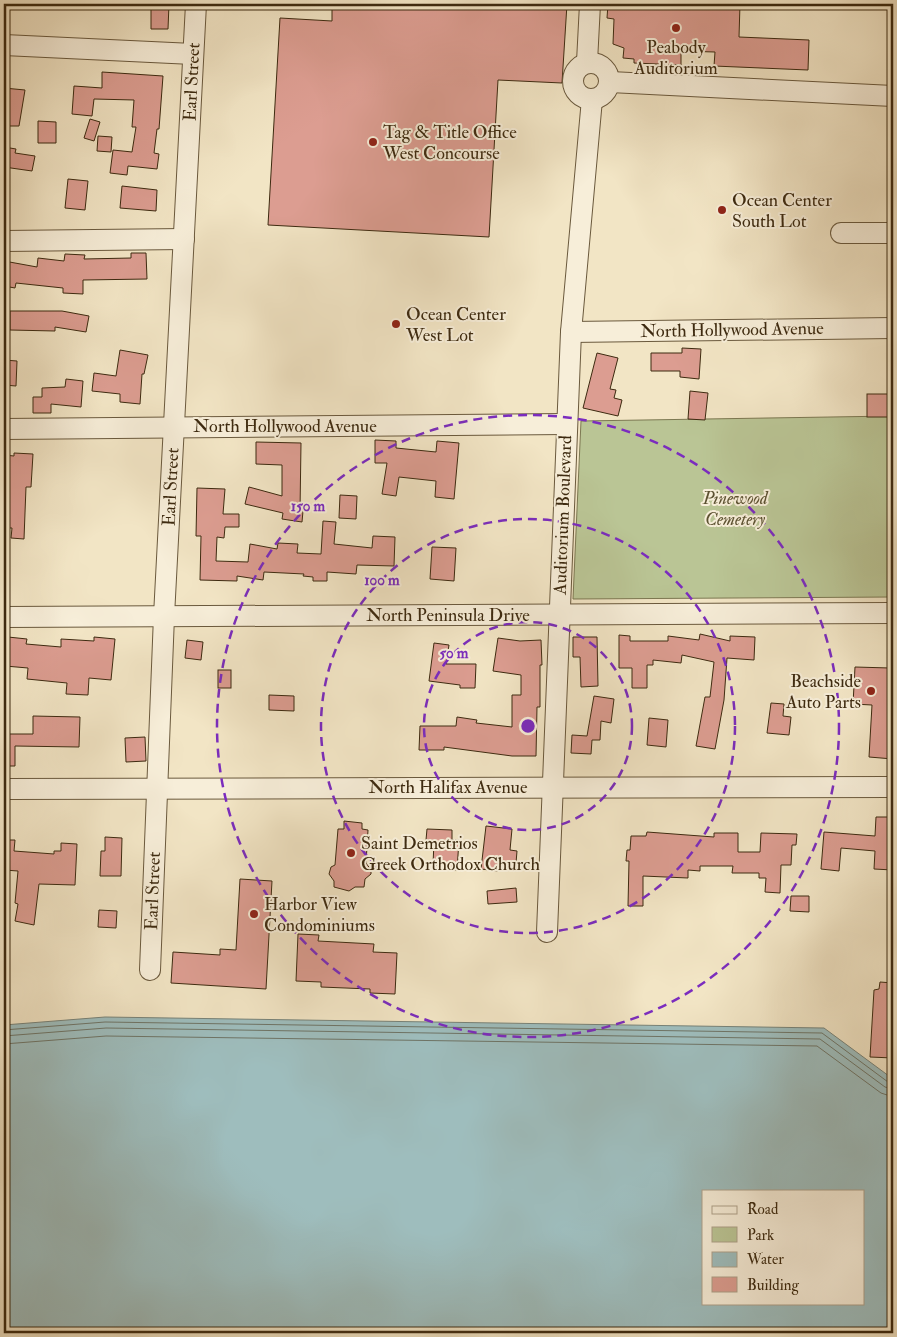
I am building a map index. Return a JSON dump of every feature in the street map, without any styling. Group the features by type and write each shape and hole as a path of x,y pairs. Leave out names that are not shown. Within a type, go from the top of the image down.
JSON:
{"street":[{"name":"Earl Street","path":"150,970 164,616 196,4"},
{"path":"587,62 590,4"},
{"path":"4,45 194,54"},
{"path":"587,62 593,62 607,71 610,82 602,96 592,99 580,96 573,86 572,80 577,69 587,62"},
{"path":"610,82 893,96"},
{"name":"Auditorium Boulevard","path":"547,932 554,787 560,614 559,590 566,424 571,332 592,99"},
{"path":"841,233 893,233"},
{"path":"4,241 184,239"},
{"name":"North Hollywood Avenue","path":"571,332 893,328"},
{"name":"North Hollywood Avenue","path":"4,429 566,424"},
{"name":"North Peninsula Drive","path":"4,617 893,613"},
{"name":"North Halifax Avenue","path":"4,789 893,788"}],"green space":[{"name":"Pinewood Cemetery","path":"893,416 893,597 573,599 581,421"}],"water":[{"path":"105,1017 824,1028 893,1079 893,1333 4,1333 4,1025"}],"building":[{"path":"151,4 169,4 168,29 151,29"},
{"path":"332,4 567,4 562,83 498,80 489,237 268,225 280,18 332,21"},
{"name":"Peabody Auditorium","path":"608,4 740,4 739,37 809,40 808,70 714,66 715,52 681,51 681,65 634,63 634,59 623,58 624,48 613,44 614,19 607,18"},
{"path":"102,72 163,76 159,129 157,129 154,153 159,154 157,169 128,166 127,175 110,173 113,150 132,152 136,127 132,127 134,100 94,99 92,116 72,114 74,86 102,88"},
{"path":"4,88 25,90 19,126 4,126"},
{"path":"90,119 100,122 94,141 84,138"},
{"path":"38,121 56,122 56,143 38,143"},
{"path":"98,136 112,137 111,152 97,151"},
{"path":"4,147 16,149 15,153 35,156 32,171 4,167"},
{"path":"68,179 88,181 85,210 65,208"},
{"path":"122,186 157,190 156,211 120,208"},
{"path":"131,253 146,253 147,279 83,280 83,294 63,293 63,288 16,283 15,288 4,286 4,261 37,267 38,258 64,261 65,254 85,255 84,259 131,258"},
{"path":"10,311 62,311 89,316 86,332 55,327 55,331 10,330"},
{"path":"682,348 701,349 699,379 680,377 680,371 651,371 651,353 682,353"},
{"path":"120,350 148,355 144,374 142,374 140,404 120,402 120,394 92,391 94,373 116,376"},
{"path":"597,353 618,358 610,389 616,390 614,398 622,400 618,416 583,408"},
{"path":"4,360 17,361 16,386 4,385"},
{"path":"66,379 83,381 81,407 51,404 51,413 33,413 33,397 42,397 42,388 65,387"},
{"path":"690,391 708,393 705,420 688,419"},
{"path":"867,394 888,394 888,417 867,417"},
{"path":"375,440 396,441 396,448 436,452 437,441 459,443 454,499 435,497 436,481 399,477 396,496 382,494 387,463 375,463"},
{"path":"256,442 301,443 300,511 303,511 302,522 282,519 283,513 245,504 249,487 282,496 282,465 256,464"},
{"path":"14,453 33,454 31,487 26,487 24,539 11,538 12,528 7,528 8,502 4,502 4,455 14,456"},
{"path":"197,488 225,489 223,514 239,514 239,527 225,527 224,538 217,537 216,561 248,562 250,544 277,549 278,543 298,544 297,553 321,554 323,521 336,522 334,544 372,548 373,536 395,537 394,566 357,565 356,574 327,572 327,581 313,581 313,577 303,576 304,574 264,572 263,580 237,576 237,581 200,580 201,536 196,536"},
{"path":"340,495 357,496 356,519 339,518"},
{"path":"432,547 456,548 454,581 430,579"},
{"path":"700,634 730,641 730,636 755,637 754,660 727,658 724,700 715,749 696,746 705,697 710,697 714,662 682,655 681,663 653,660 653,665 647,665 647,688 632,688 632,668 619,668 619,635 630,636 630,641 668,641 668,636 699,640"},
{"path":"8,637 27,639 26,644 61,647 61,639 94,641 94,637 115,639 111,680 89,678 88,695 66,694 67,683 27,679 28,668 5,666"},
{"path":"573,637 597,637 598,686 581,687 580,657 573,657"},
{"path":"498,638 520,641 541,640 542,665 540,665 540,707 537,707 536,756 512,756 444,747 444,750 419,750 420,726 456,726 457,717 477,720 476,723 512,727 512,695 521,695 521,675 493,671"},
{"path":"187,640 203,642 201,660 185,658"},
{"path":"434,643 449,645 446,664 476,664 475,688 460,688 460,685 429,681"},
{"path":"855,667 890,668 888,709 893,710 893,759 869,757 872,705 853,704"},
{"path":"218,670 231,670 231,688 218,688"},
{"path":"269,695 294,696 294,711 269,710"},
{"path":"594,696 614,699 611,723 601,721 600,740 592,740 591,754 571,753 572,735 587,736"},
{"path":"771,703 784,704 783,716 791,717 789,735 767,733"},
{"path":"33,716 80,717 79,747 15,746 15,766 4,766 4,734 33,734"},
{"path":"649,718 668,720 666,747 647,745"},
{"path":"145,737 146,761 126,762 125,738"},
{"path":"876,817 893,817 893,870 874,869 875,851 841,848 839,871 821,869 824,832 875,836"},
{"name":"Saint Demetrios Greek Orthodox Church","path":"344,821 362,823 362,829 368,830 366,863 371,870 371,874 365,879 364,887 355,887 349,891 334,887 334,881 329,874 331,867 335,865 338,829 344,829"},
{"path":"486,826 512,829 510,850 517,851 516,863 499,861 498,871 481,869"},
{"path":"427,829 452,830 452,840 459,840 457,870 444,870 444,865 433,865 434,841 426,840"},
{"path":"647,832 714,837 714,833 738,833 738,852 760,852 761,833 797,834 796,845 792,845 791,865 781,865 780,893 765,892 766,878 759,878 759,873 732,873 733,866 700,866 700,871 688,870 688,878 643,876 643,906 628,906 629,861 626,861 627,850 630,850 631,836 646,836"},
{"path":"105,837 122,838 121,876 100,876 101,851 105,851"},
{"path":"4,840 15,840 14,851 54,854 54,851 61,851 61,843 77,844 75,885 39,884 34,925 15,921 18,904 15,903 18,871 4,870"},
{"name":"Harbor View Condominiums","path":"240,879 272,881 266,989 171,983 173,952 220,955 220,949 236,950"},
{"path":"516,888 517,902 488,904 487,891"},
{"path":"791,896 809,896 809,912 790,911"},
{"path":"99,910 117,911 116,928 98,927"},
{"path":"298,934 319,935 318,941 374,944 373,952 397,953 395,994 370,993 370,989 321,987 321,982 296,981"},
{"path":"880,982 893,983 893,1058 870,1057 874,990 879,989"}],"place":[{"name":"Peabody Auditorium","path":"676,28"},
{"name":"Tag & Title Office West Concourse","path":"373,142"},
{"name":"Ocean Center South Lot","path":"722,210"},
{"name":"Ocean Center West Lot","path":"396,324"},
{"name":"Beachside Auto Parts","path":"871,691"},
{"name":"Saint Demetrios Greek Orthodox Church","path":"351,853"},
{"name":"Harbor View Condominiums","path":"254,914"}]}
